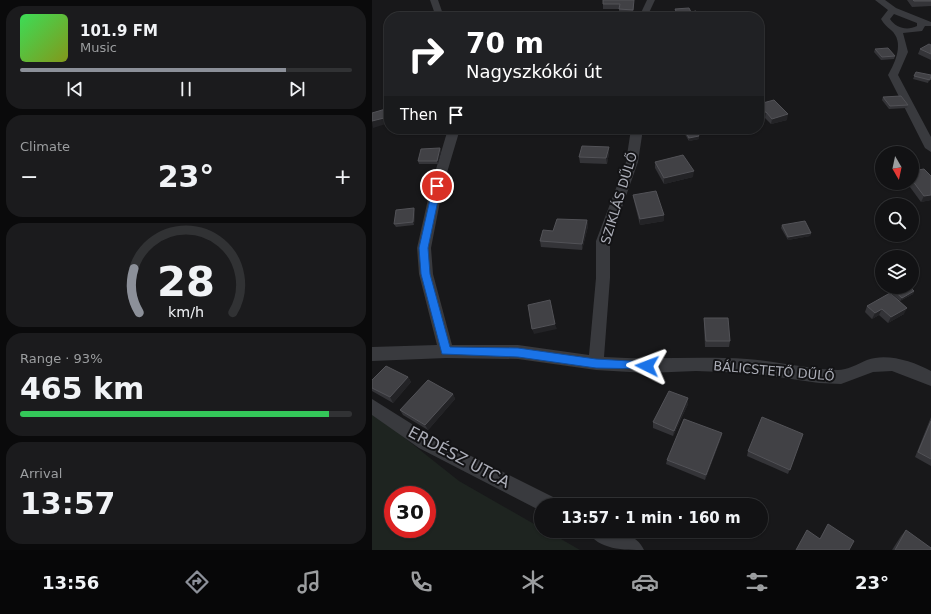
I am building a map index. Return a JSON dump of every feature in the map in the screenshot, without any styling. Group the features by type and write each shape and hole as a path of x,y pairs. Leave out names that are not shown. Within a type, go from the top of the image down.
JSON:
{"street":[{"path":"434,0 438,12"},
{"path":"645,12 651,0"},
{"path":"879,0 893,10 931,25"},
{"path":"893,10 886,19 888,24 896,29 906,31 919,29 921,26 921,21"},
{"path":"896,29 904,45 901,60 893,76 931,148"},
{"path":"446,351 426,274 424,248 437,186 453,134"},
{"name":"SZIKLÁS DŰLŐ","path":"596,363 603,278 603,241 632,162 636,134"},
{"name":"BÁLICSTETŐ DŰLŐ","path":"372,354 446,351 518,352 596,363 647,366 696,364 749,366 819,376 841,377 873,365 892,364 920,373 931,379"},
{"name":"ERDÉSZ UTCA","path":"372,406 425,442 534,498"},
{"path":"611,538 634,550"}],"shaded area":[{"path":"372,412 459,481 534,524 534,538 559,538 580,550 372,550"}],"building":[{"path":"603,0 634,0 633,10 619,9 620,4 603,4"},
{"path":"913,0 931,0 931,1 914,1"},
{"path":"689,8 691,12 676,12 675,9"},
{"path":"929,44 931,45 931,54 920,49"},
{"path":"888,48 895,56 882,57 875,49"},
{"path":"916,72 931,75 930,80 914,76"},
{"path":"901,96 908,105 890,106 883,97"},
{"path":"774,100 788,114 772,119 766,112 764,112 764,103"},
{"path":"384,109 384,118 372,121 372,113"},
{"path":"687,134 698,134 699,136 689,138"},
{"path":"582,146 609,147 606,158 579,157"},
{"path":"440,148 437,161 418,161 421,149"},
{"path":"683,155 694,171 664,178 655,162"},
{"path":"924,169 931,176 931,195 924,196 919,189 919,170"},
{"path":"656,191 664,215 640,219 633,195"},
{"path":"414,208 413,222 394,224 396,210"},
{"path":"557,219 587,220 582,244 540,241 543,230 553,231"},
{"path":"805,221 811,233 788,237 782,225"},
{"path":"888,294 891,294 907,308 891,317 882,309 875,313 867,306"},
{"path":"898,294 909,294 902,298"},
{"path":"550,300 555,324 532,329 528,305"},
{"path":"704,318 728,318 730,341 706,341"},
{"path":"386,366 408,377 390,397 372,388 372,380"},
{"path":"428,380 453,394 425,425 400,410"},
{"path":"669,391 688,398 674,431 653,422"},
{"path":"762,417 803,434 790,470 748,451"},
{"path":"684,419 722,433 706,475 667,460"},
{"path":"931,421 931,459 918,452"},
{"path":"828,524 854,541 849,550 796,550 807,530 820,539"},
{"path":"906,530 931,548 931,550 895,550"}],"route":[{"path":"437,186 424,248 426,274 446,351 518,352 596,363 647,366"}]}
